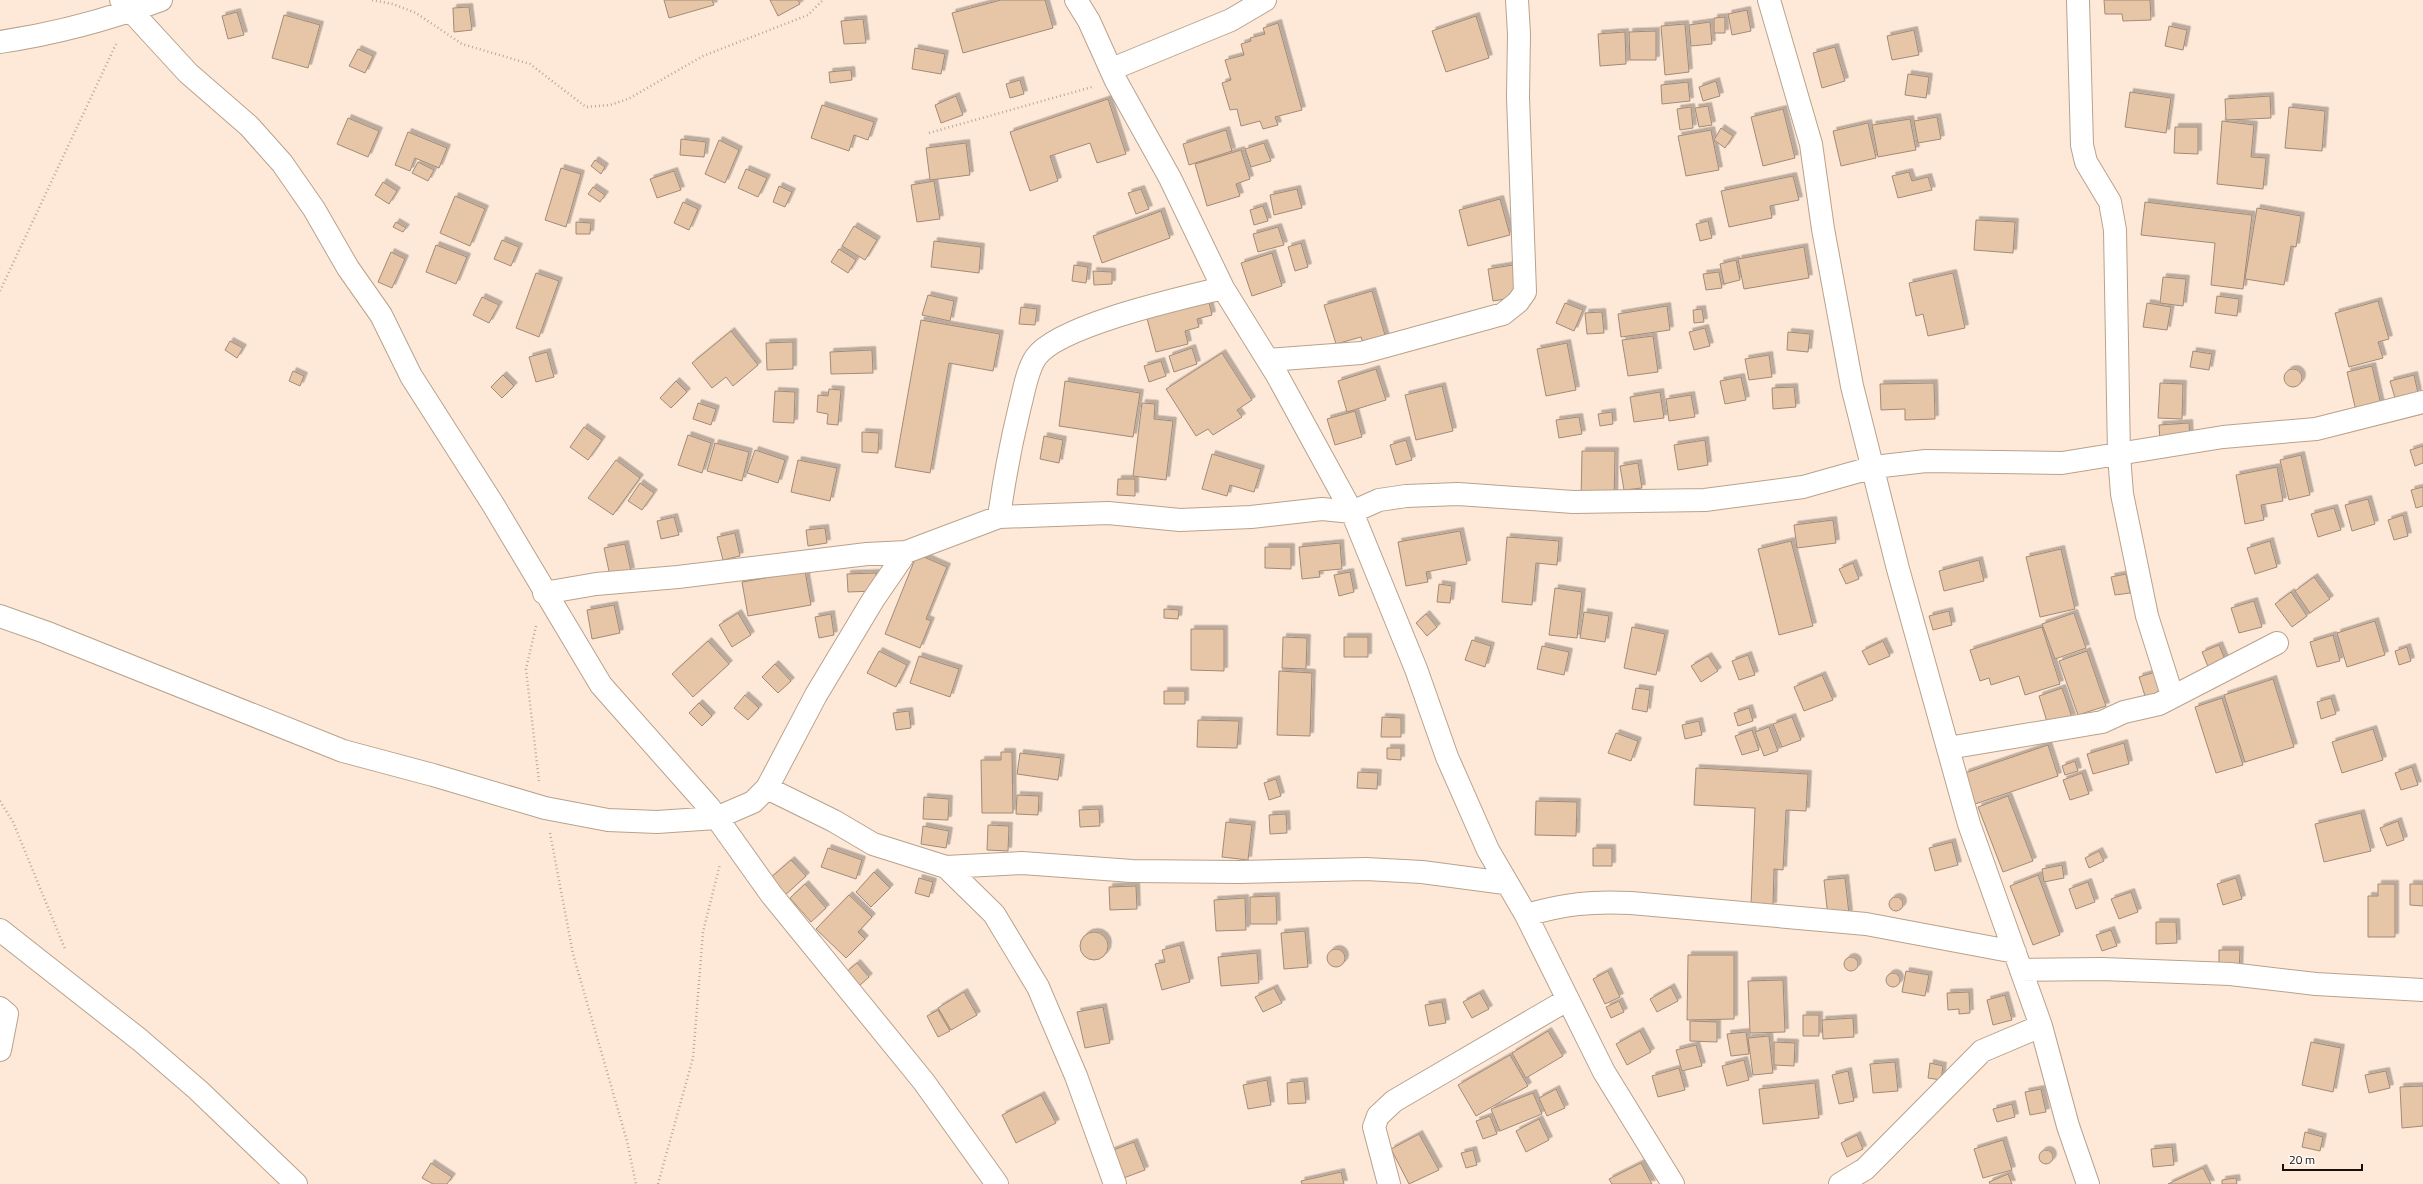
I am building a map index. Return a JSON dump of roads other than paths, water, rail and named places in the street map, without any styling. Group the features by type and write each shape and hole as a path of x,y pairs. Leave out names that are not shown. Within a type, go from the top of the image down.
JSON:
{"street":[{"path":"0,42 28,38 126,5 161,0"},
{"path":"1076,0 1089,21 1114,75 1170,178 1223,288 1268,360 1352,512 1416,668 1447,757 1488,850 1526,915 1604,1072 1673,1184"},
{"path":"1114,75 1231,20 1266,0"},
{"path":"1268,360 1361,353 1503,314 1518,302 1525,292 1518,97 1519,34 1517,0"},
{"path":"1769,0 1811,144 1824,229 1852,386 1874,467 1898,569 1969,824 2041,1026 2068,1126 2081,1182"},
{"path":"2078,0 2082,145 2086,162 2110,202 2115,224 2119,455 2122,494 2147,616 2172,695"},
{"path":"126,5 188,73 249,126 282,163 314,209 348,268 381,315 410,376 494,506 544,593 601,685 722,826 771,894 924,1082 997,1184"},
{"path":"999,517 1014,431 1025,383 1036,357 1060,338 1123,314 1223,288"},
{"path":"544,593 596,584 678,577 867,554 906,552 999,517 1108,513 1180,520 1251,517 1322,509 1352,512 1378,500 1406,496 1458,494 1573,502 1705,500 1803,487 1874,467 1926,461 2062,463 2223,437 2316,429 2423,402"},
{"path":"0,616 45,632 343,751 545,808 608,820 722,826 753,802 767,788 816,694 873,600 906,552"},
{"path":"1948,748 2102,722 2124,712 2159,704 2172,695 2218,675 2277,643"},
{"path":"767,788 834,821 873,844 946,867 1022,863 1132,871 1239,872 1366,868 1422,872 1506,883"},
{"path":"946,867 994,914 1038,987 1076,1076 1115,1184"},
{"path":"1526,915 1564,904 1599,901 1631,903 1866,924 2018,961 2102,969 2230,974 2316,984 2423,990"},
{"path":"0,930 140,1040 198,1090 296,1184"},
{"path":"1389,1184 1374,1127 1378,1116 1394,1101 1567,1000"},
{"path":"0,1008 7,1014 0,1050"},
{"path":"1840,1184 1865,1169 1982,1051 2041,1026"}]}
